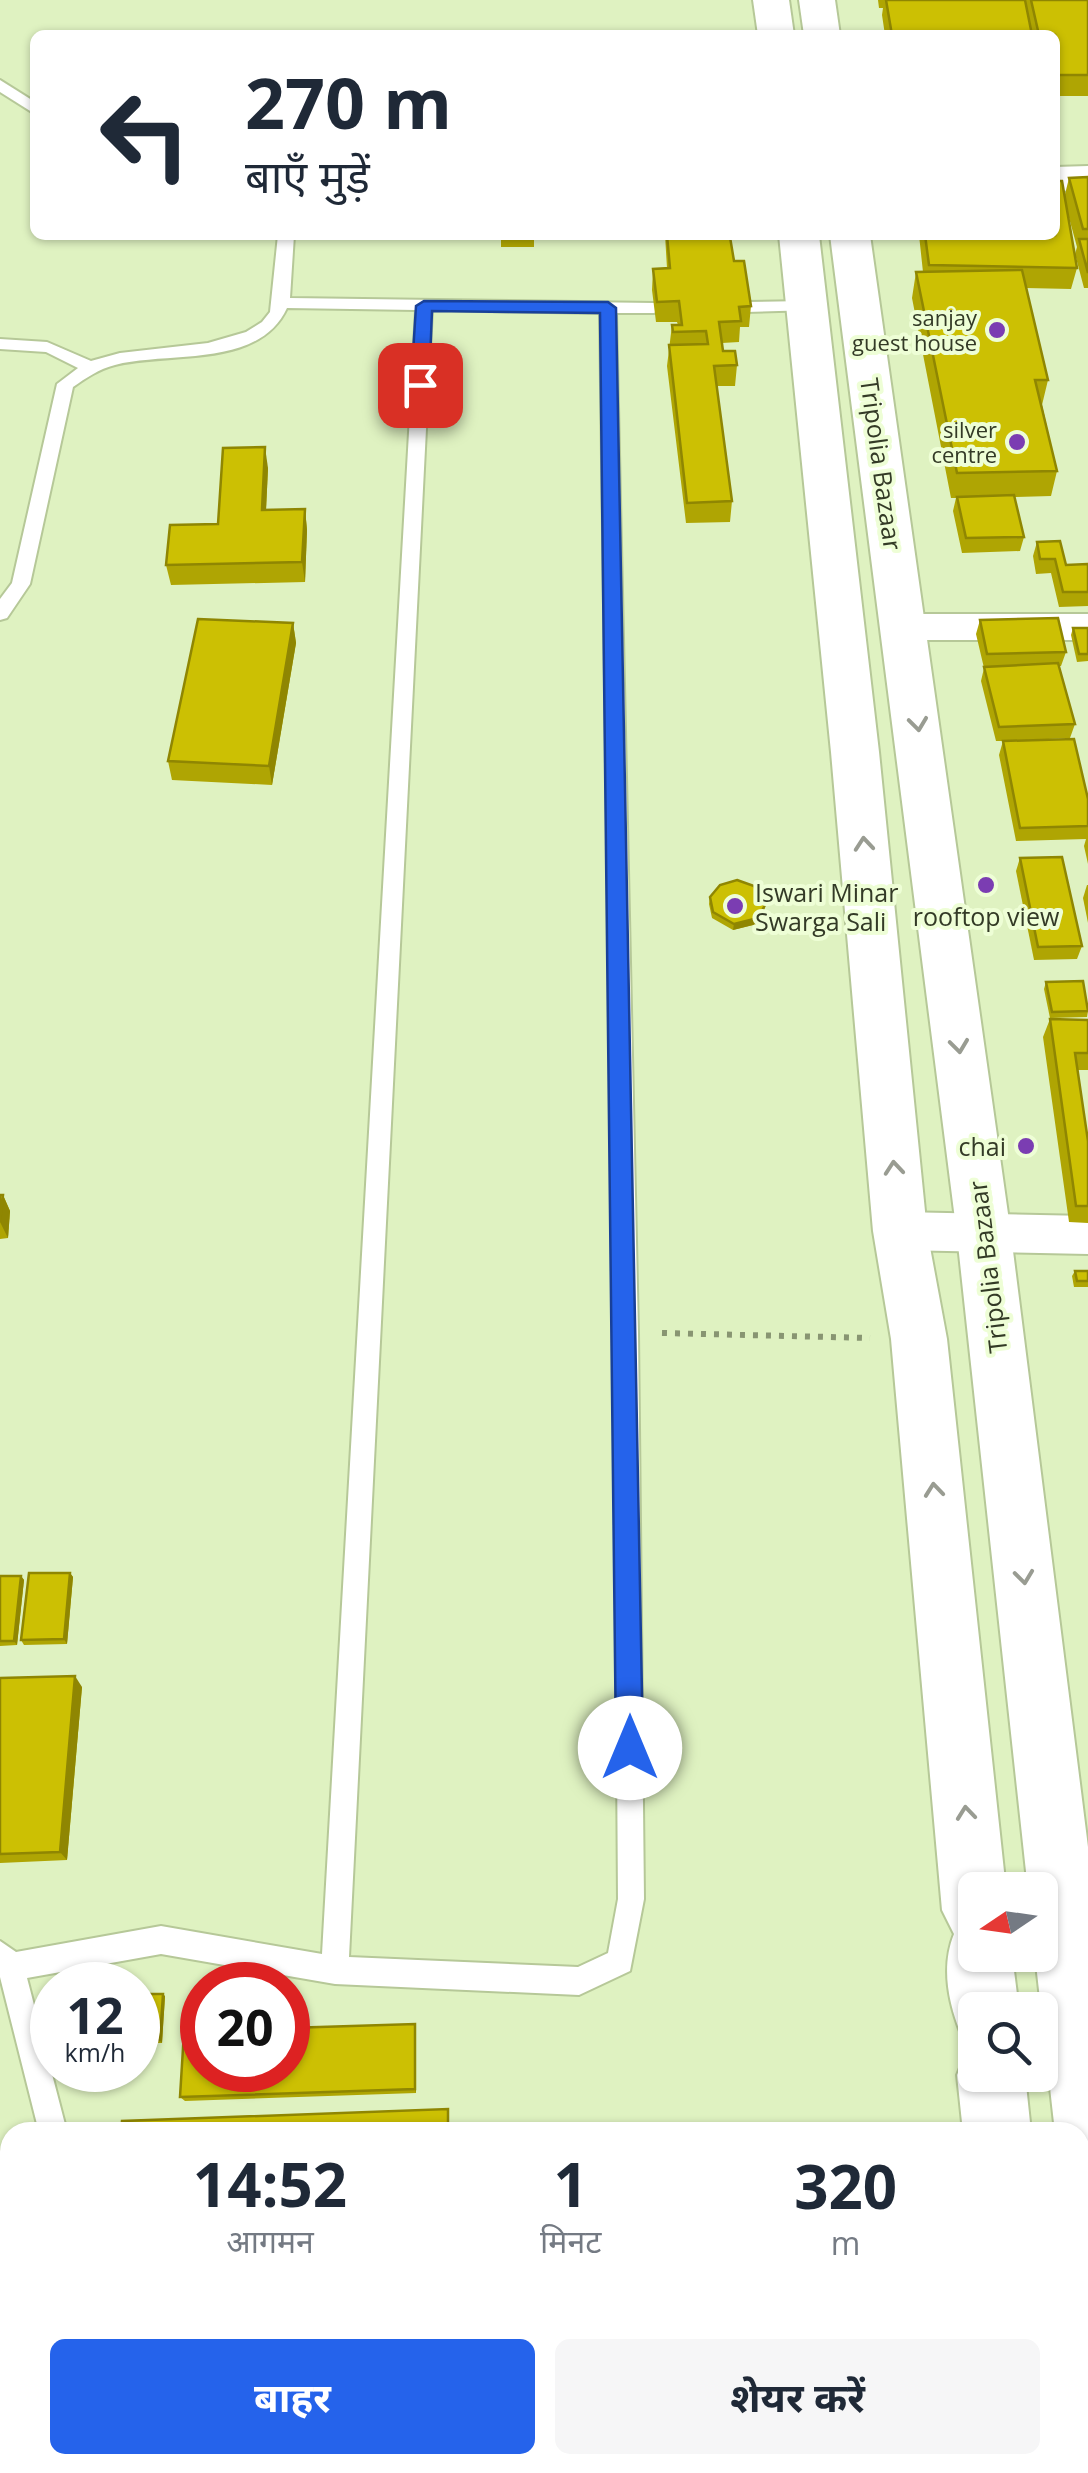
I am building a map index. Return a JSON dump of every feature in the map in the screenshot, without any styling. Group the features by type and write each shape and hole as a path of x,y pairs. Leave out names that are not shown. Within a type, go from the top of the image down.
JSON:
{"main road":[{"path":"771,0 775,30"},
{"path":"817,0 821,30"},
{"path":"1060,179 1088,178"},
{"path":"799,240 852,718 900,1231 919,1339 971,1872"},
{"name":"Tripolia Bazaar","path":"851,240 984,1235 1088,2122"},
{"path":"992,2092 995,2122"}],"street":[{"path":"905,628 1088,627"},
{"path":"900,1231 1088,1235"}],"lane":[{"path":"0,84 30,105"},
{"path":"0,613 21,584 65,384 89,367 119,358 230,345 266,330 278,312 285,240"},
{"path":"279,303 654,308"},
{"path":"335,1970 424,306"},
{"path":"746,307 806,306"},
{"path":"49,2122 5,1961 161,1940 335,1970 580,1981 620,1961 631,1900 626,1333 608,308"},
{"path":"0,344 33,343 66,350 89,367"}],"path":[{"path":"626,1333 919,1339"}],"building":[{"path":"886,0 1025,0 1031,30 891,30"},
{"path":"1031,0 1088,0 1088,75 1060,75 1060,30 1038,30"},
{"path":"1088,177 1088,229 1083,229 1069,178"},
{"path":"1062,181 1077,268 929,265 926,240 1060,240"},
{"path":"1079,239 1088,239 1088,273"},
{"path":"667,240 730,240 734,261 744,261 751,306 739,307 741,321 719,322 723,351 735,351 737,365 714,366 732,501 687,503 669,345 708,344 706,331 673,332 672,325 682,325 679,301 657,302 653,269 670,268"},
{"path":"1022,270 1048,380 1035,380 1057,471 957,473 916,272"},
{"path":"265,447 262,510 305,509 302,562 166,565 170,525 218,524 223,448"},
{"path":"1014,495 1024,537 966,538 957,497"},
{"path":"1060,541 1066,565 1088,564 1088,592 1063,592 1055,559 1040,559 1037,542"},
{"path":"1058,618 1066,652 987,654 980,620"},
{"path":"198,619 293,623 269,766 168,761"},
{"path":"1073,628 1088,628 1088,654 1079,654"},
{"path":"1058,663 1075,724 999,727 984,667"},
{"path":"1074,739 1088,799 1088,826 1020,828 1003,741"},
{"path":"1062,857 1082,946 1038,947 1020,858"},
{"path":"737,880 754,886 765,905 758,918 734,924 713,912 710,897 720,885"},
{"path":"1083,981 1088,1011 1052,1012 1046,982"},
{"path":"1050,1019 1088,1020 1088,1053 1075,1053 1088,1141 1088,1206 1076,1206"},
{"path":"1075,1271 1088,1271 1088,1281 1077,1281"},
{"path":"29,1573 70,1573 64,1639 21,1640"},
{"path":"0,1576 21,1576 14,1641 0,1641"},
{"path":"75,1676 60,1852 0,1854 0,1678"},
{"path":"160,1994 163,1994 160,2040"},
{"path":"415,2024 415,2089 180,2097 180,2092 310,2092 310,2027"},
{"path":"448,2109 448,2122 122,2121"}],"place":[{"name":"sanjay guest house","path":"997,330"},
{"name":"silver centre","path":"1017,442"},
{"name":"rooftop view","path":"986,885"},
{"name":"Iswari Minar Swarga Sali","path":"735,906"},
{"name":"chai","path":"1026,1146"}],"route":[{"path":"420,385 424,306 608,308 630,1748"}]}
